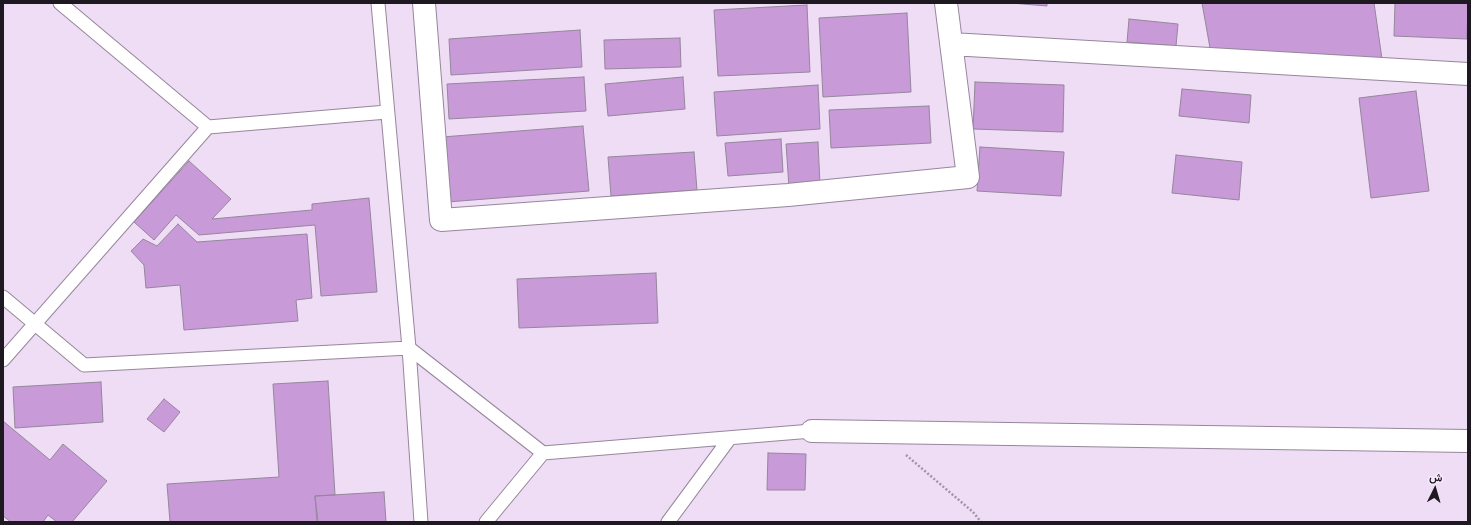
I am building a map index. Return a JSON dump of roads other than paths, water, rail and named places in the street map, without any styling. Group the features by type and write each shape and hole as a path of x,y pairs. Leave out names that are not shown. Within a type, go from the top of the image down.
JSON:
{"street":[{"path":"424,3 441,220 788,195 968,177 946,3"},
{"path":"951,44 1468,74"},
{"path":"812,432 1468,441"}],"lane":[{"path":"60,3 208,127"},
{"path":"378,3 409,348 421,522"},
{"path":"3,360 208,127 387,112"},
{"path":"3,298 84,365 409,348 543,453 812,432"},
{"path":"668,522 730,438"},
{"path":"486,522 543,453"}]}
